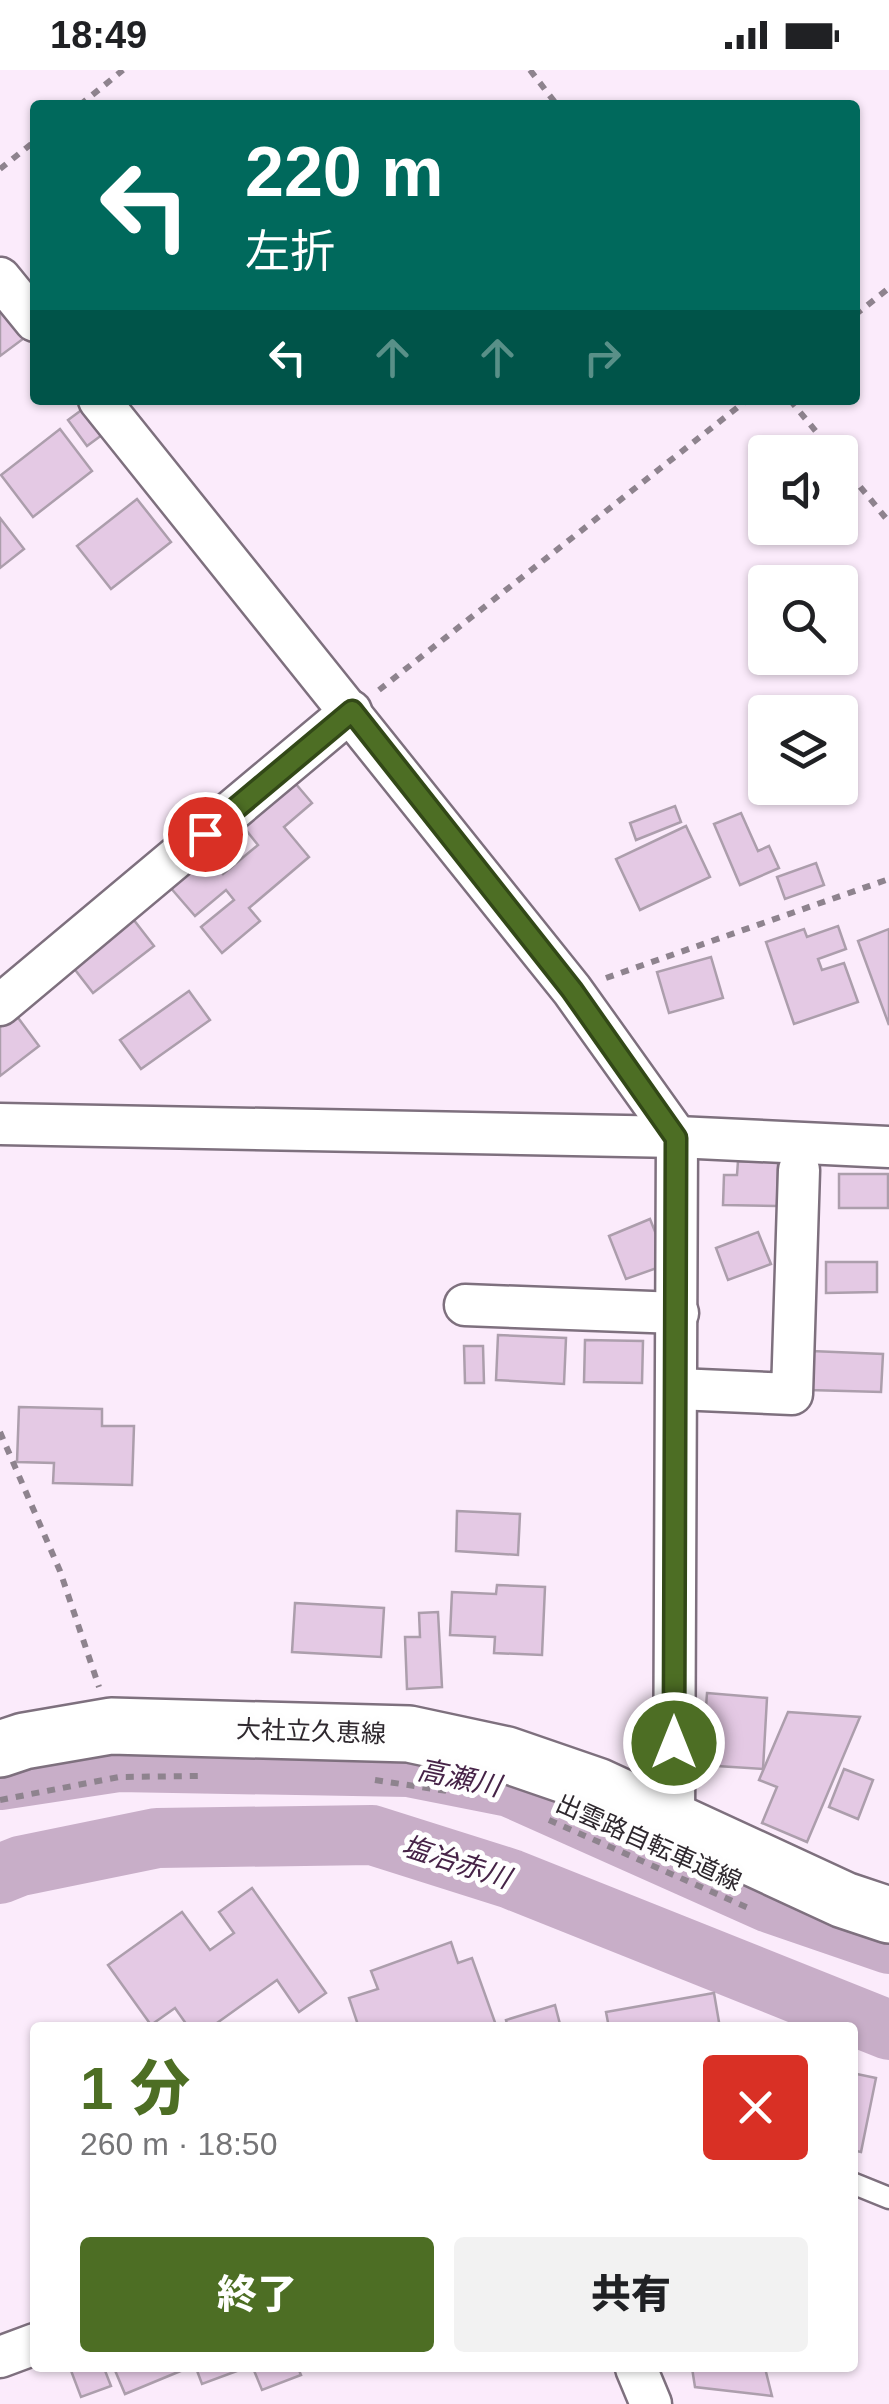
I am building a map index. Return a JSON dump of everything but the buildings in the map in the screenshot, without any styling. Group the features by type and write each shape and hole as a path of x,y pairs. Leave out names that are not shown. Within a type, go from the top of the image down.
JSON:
{"main road":[{"name":"大社立久恵線","path":"0,1749 24,1741 112,1726 409,1734 507,1755 597,1786 844,1900 889,1916"}],"street":[{"path":"0,278 30,315"},
{"path":"103,405 572,990 676,1138 674,1822"},
{"path":"0,1005 352,711"},
{"path":"0,1124 889,1146"},
{"path":"677,1389 792,1394 798,1170"},
{"path":"465,1305 678,1313"},
{"path":"0,2357 30,2346"},
{"path":"638,2372 651,2404"}],"lane":[{"path":"858,2185 889,2198"}],"path":[{"path":"86,100 123,70"},
{"path":"530,70 553,100"},
{"path":"0,169 30,145"},
{"path":"860,311 889,288"},
{"path":"352,711 741,405"},
{"path":"794,405 819,435"},
{"path":"858,484 889,522"},
{"path":"572,990 889,879"},
{"path":"0,1432 60,1571 112,1726"},
{"path":"0,1800 119,1777 218,1776"},
{"path":"372,1780 464,1793"},
{"name":"出雲路自転車道線","path":"537,1814 767,1917"}],"waterway":[{"name":"高瀬川","path":"0,1780 118,1762 409,1767 510,1787 770,1903 889,1944"},
{"name":"塩冶赤川","path":"0,1874 20,1866 157,1838 372,1835 511,1879 889,2030"}],"route":[{"path":"205,834 352,711 572,990 676,1138 674,1743"}]}
